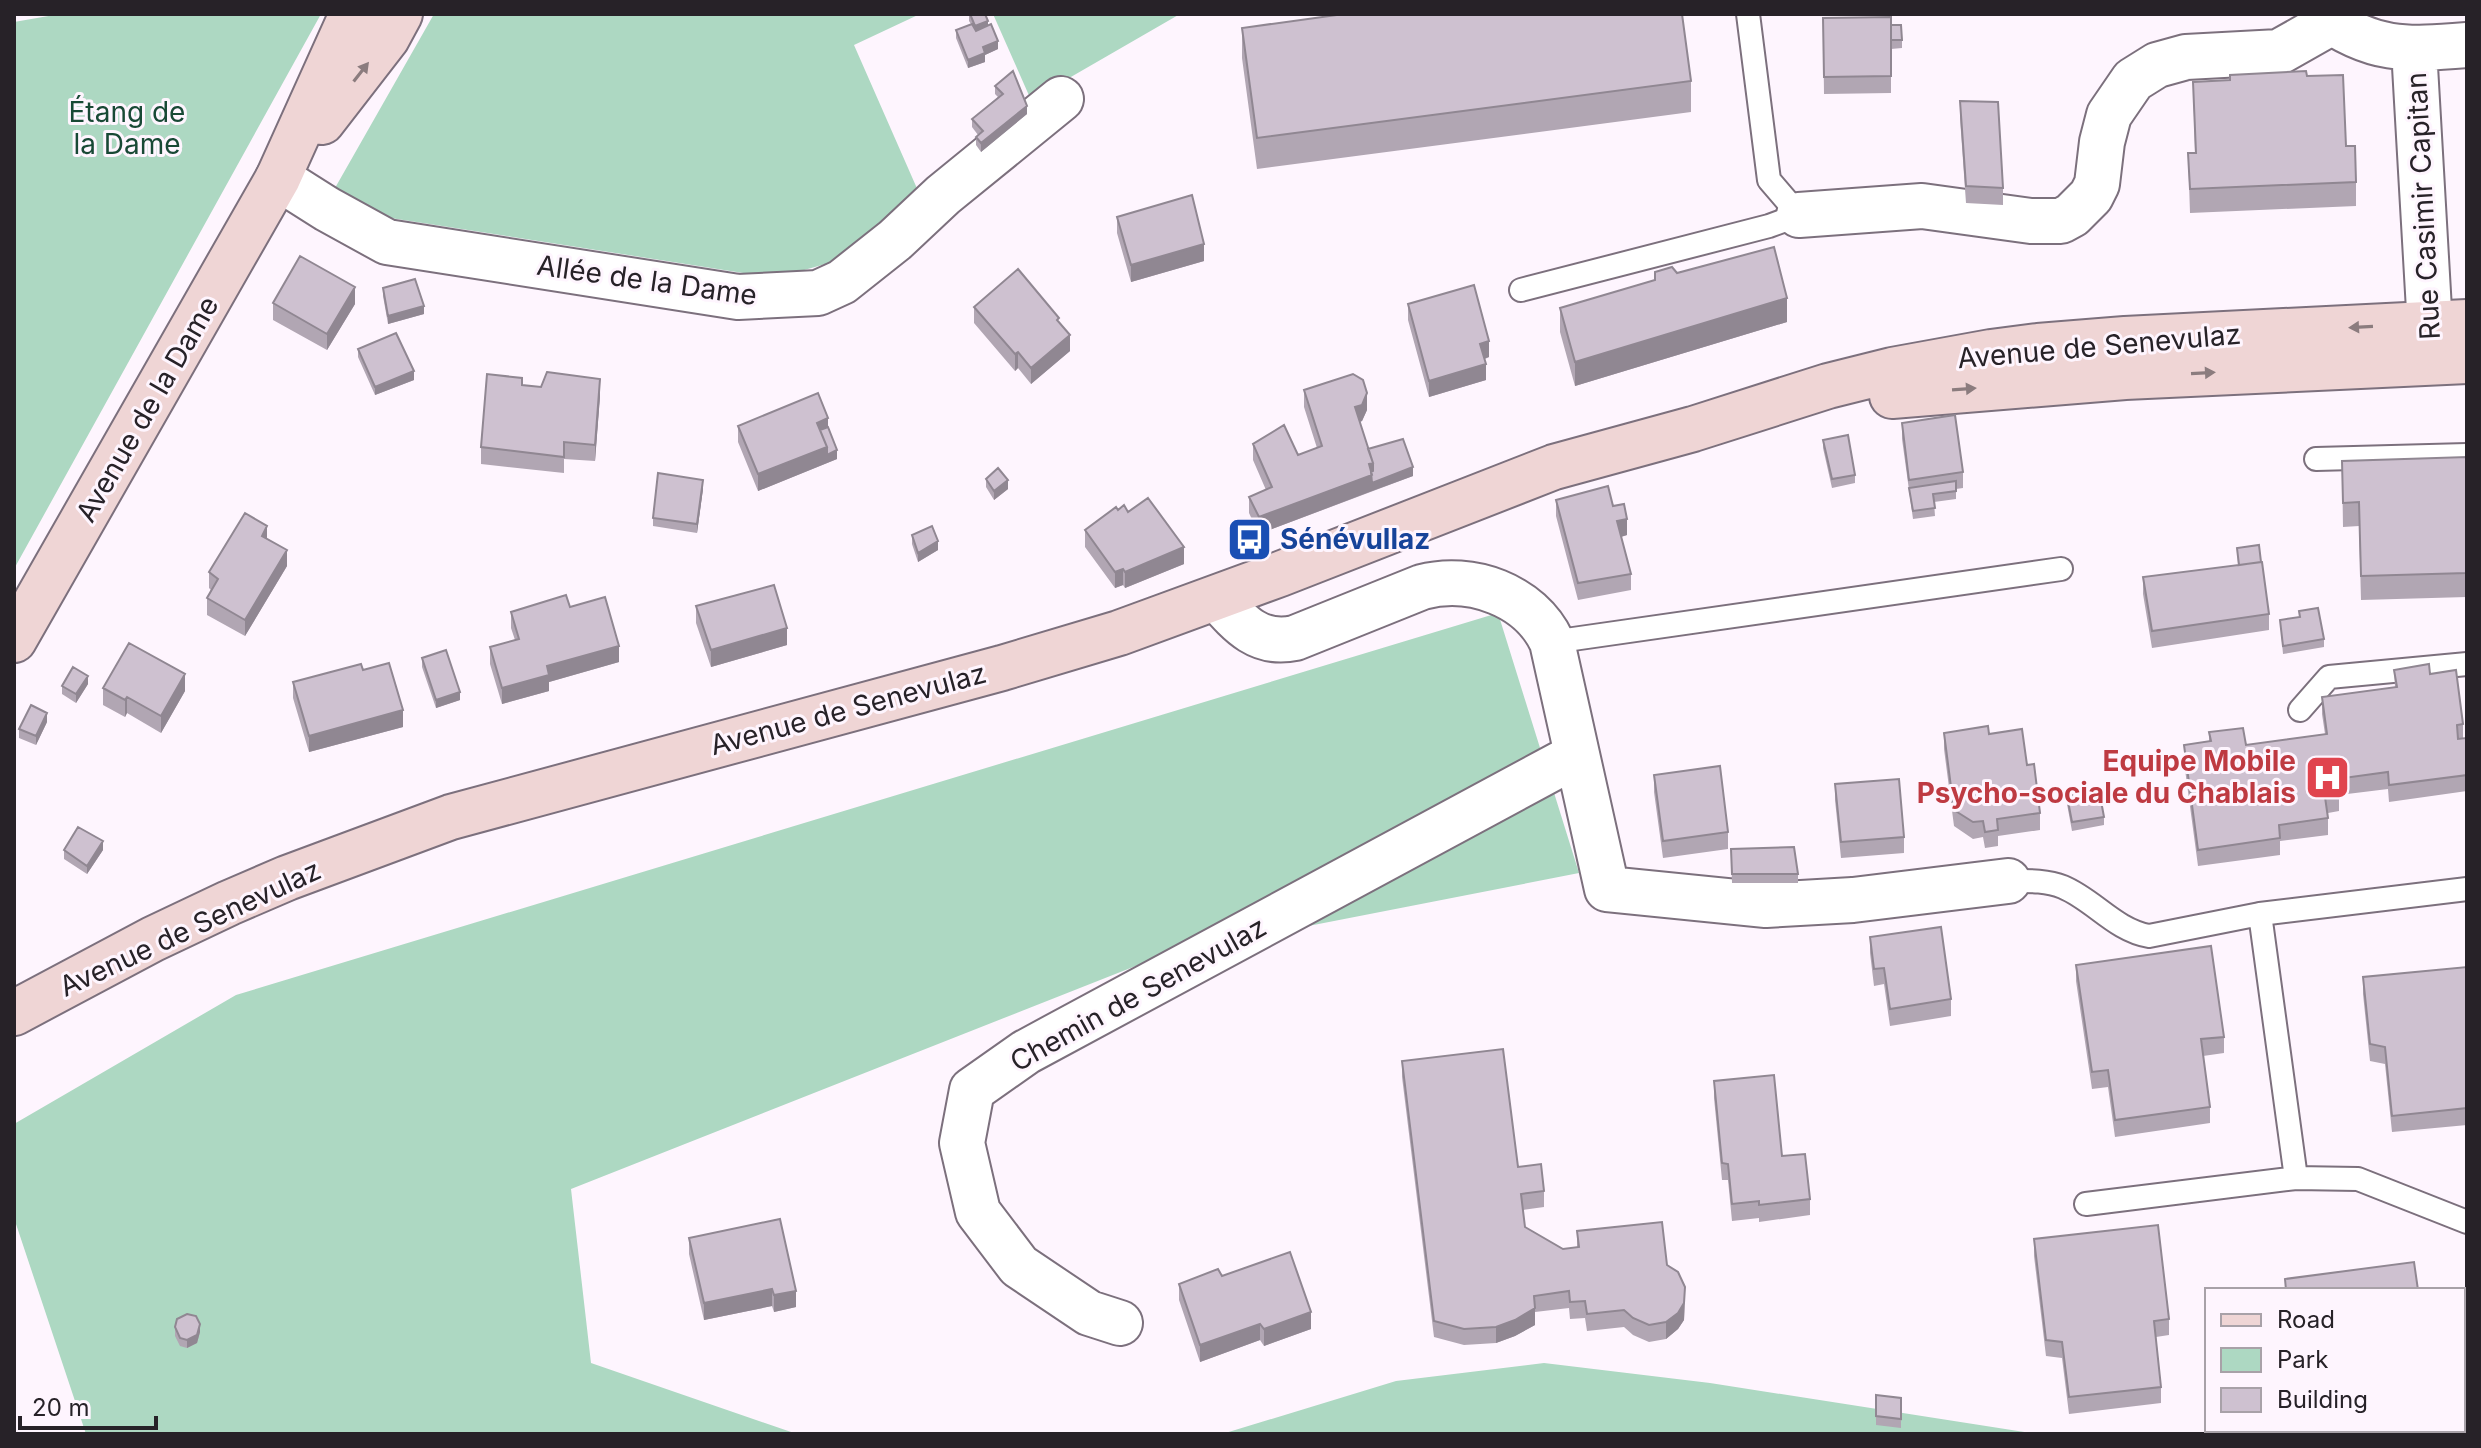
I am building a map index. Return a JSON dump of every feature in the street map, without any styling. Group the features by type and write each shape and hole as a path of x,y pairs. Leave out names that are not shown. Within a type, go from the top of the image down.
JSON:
{"main road":[{"name":"Avenue de la Dame","path":"14,640 278,178 352,14"},
{"name":"Avenue de la Dame","path":"278,178 387,38 400,14"},
{"name":"Avenue de Senevulaz","path":"14,1013 153,939 229,903 315,867 451,817 1002,668 1119,633 1554,467 1693,429 1826,405 1933,391 2125,377 2449,342"}],"street":[{"name":"Rue Casimir Capitan","path":"1799,215 1922,206 2031,221 2061,221 2072,215 2091,196 2097,184 2109,115 2133,80 2157,65 2186,57 2279,52 2326,18 2374,44 2414,49 2467,45"},
{"name":"Rue Casimir Capitan","path":"2414,49 2449,342"},
{"name":"Allée de la Dame","path":"278,178 387,242 738,297 818,293 842,282 895,240 943,195 1061,99"},
{"path":"1217,598 1240,624 1274,641 1284,641 1439,583 1470,585 1498,592 1524,607 1537,617 1552,642 1607,889 1766,905 1853,900 2008,881"},
{"name":"Chemin de Senevulaz","path":"1120,1323 1089,1313 1019,1266 978,1212 962,1143 972,1090 1026,1052 1577,755"}],"lane":[{"path":"1521,290 1769,226 1799,215 1769,180 1748,14"},
{"path":"2316,459 2467,455"},
{"path":"1552,642 2061,569"},
{"path":"2300,710 2329,677 2467,664"},
{"path":"2008,881 2061,886 2134,933 2149,936 2260,914 2467,889"},
{"path":"2260,914 2296,1178"},
{"path":"2086,1204 2296,1178 2358,1179 2467,1222"}],"green space":[{"name":"Étang de la Dame","path":"60,14 321,14 14,569 14,22"},
{"path":"434,14 920,14 854,45 919,193 843,259 776,278 384,217 335,188"},
{"path":"993,14 1180,14 1031,100"},
{"path":"1498,613 1579,873 1166,954 571,1189 591,1363 797,1434 86,1434 14,1218 14,1124 236,995"},
{"path":"1544,1363 1710,1383 2038,1434 1222,1434 1396,1381"}],"building":[{"path":"970,14 985,14 988,21 975,26"},
{"path":"1344,14 1682,14 1691,81 1257,138 1242,28"},
{"path":"1891,17 1891,76 1824,77 1823,18"},
{"path":"972,24 976,31 991,24 998,41 983,47 985,53 968,60 956,30"},
{"path":"1891,25 1901,25 1902,40 1891,40"},
{"path":"1013,71 1027,106 981,143 976,137 983,131 972,119 1003,94 995,86"},
{"path":"2306,71 2307,76 2343,75 2346,146 2355,146 2356,182 2190,189 2188,153 2196,153 2193,82 2230,80 2230,75"},
{"path":"1960,101 1998,102 2003,188 1966,186"},
{"path":"1192,195 1204,244 1131,265 1117,217"},
{"path":"1774,247 1787,298 1575,362 1560,308 1655,280 1655,272 1672,267 1677,273"},
{"path":"300,256 355,287 327,334 273,303"},
{"path":"1018,269 1070,335 1031,368 974,307"},
{"path":"415,279 424,306 388,316 383,288"},
{"path":"1474,285 1489,341 1480,344 1486,364 1429,381 1408,304"},
{"path":"396,333 414,371 375,387 358,349"},
{"path":"547,372 600,379 595,445 564,442 564,457 481,447 487,374 522,378 522,385 541,387"},
{"path":"1353,374 1363,380 1367,393 1362,405 1355,407 1373,463 1369,464 1372,475 1259,517 1249,497 1272,487 1253,444 1284,425 1298,455 1322,446 1304,390"},
{"path":"818,393 828,418 817,423 827,447 758,474 738,426"},
{"path":"1955,415 1963,472 1909,480 1902,423"},
{"path":"828,427 837,450 827,455 820,430"},
{"path":"1848,435 1855,475 1832,479 1823,440"},
{"path":"1403,439 1413,467 1372,483 1373,463 1368,449"},
{"path":"2467,457 2467,573 2361,576 2359,502 2343,503 2342,461"},
{"path":"998,468 1008,480 994,491 986,479"},
{"path":"658,473 703,480 697,524 653,518"},
{"path":"1956,481 1956,491 1933,494 1935,508 1913,511 1909,488"},
{"path":"1608,486 1613,506 1624,504 1627,519 1617,521 1631,574 1578,583 1556,500"},
{"path":"1148,498 1184,547 1125,572 1123,569 1115,572 1085,530 1116,507 1118,510 1124,505 1128,512"},
{"path":"245,513 267,526 262,536 287,550 245,620 207,598 218,579 209,572"},
{"path":"932,526 938,541 918,553 912,535"},
{"path":"2259,545 2261,562 2239,565 2237,548"},
{"path":"2262,562 2269,614 2152,631 2143,577"},
{"path":"774,585 787,628 711,650 696,606"},
{"path":"566,595 570,607 605,597 619,646 547,666 549,675 502,688 490,647 519,639 511,612"},
{"path":"2318,608 2324,639 2283,646 2280,620 2300,617 2299,611"},
{"path":"129,643 185,674 161,716 103,688"},
{"path":"446,650 460,692 436,700 422,658"},
{"path":"389,663 403,710 309,736 293,682 361,664 363,670"},
{"name":"Equipe Mobile Psycho-sociale du Chablais","path":"2429,664 2430,674 2456,670 2463,724 2457,725 2458,739 2466,738 2467,775 2389,785 2388,772 2336,779 2339,794 2325,797 2328,818 2279,825 2280,838 2198,850 2184,745 2211,741 2209,732 2243,728 2246,745 2327,734 2322,697 2397,687 2394,670"},
{"path":"73,667 88,676 76,694 62,686"},
{"path":"31,705 47,713 36,736 19,729"},
{"path":"1988,726 1989,734 2022,729 2027,765 2034,764 2040,813 1997,819 1998,830 1985,832 1983,821 1973,822 1954,810 1944,733"},
{"path":"1720,766 1728,832 1663,841 1654,775"},
{"path":"1899,779 1904,837 1841,842 1835,784"},
{"path":"2099,790 2104,817 2072,822 2067,796"},
{"path":"78,827 103,841 87,866 64,850"},
{"path":"1794,847 1798,874 1732,874 1731,849"},
{"path":"1941,927 1951,999 1890,1009 1884,968 1874,969 1870,937"},
{"path":"2211,946 2224,1037 2201,1039 2210,1107 2115,1120 2108,1070 2092,1072 2076,965"},
{"path":"2467,967 2467,1108 2392,1116 2385,1047 2370,1044 2363,977"},
{"path":"1503,1049 1518,1167 1541,1164 1544,1191 1521,1194 1525,1227 1563,1249 1579,1247 1577,1231 1662,1222 1667,1265 1678,1272 1685,1287 1684,1303 1678,1313 1666,1322 1649,1325 1624,1310 1587,1314 1585,1301 1570,1302 1569,1291 1534,1296 1535,1308 1496,1327 1464,1329 1434,1321 1402,1061"},
{"path":"1774,1075 1782,1156 1805,1154 1810,1199 1759,1205 1759,1201 1732,1204 1728,1164 1722,1163 1714,1081"},
{"path":"780,1219 796,1291 774,1295 772,1289 704,1303 689,1238"},
{"path":"2158,1225 2169,1319 2154,1321 2161,1387 2069,1397 2062,1342 2046,1340 2034,1239"},
{"path":"1290,1252 1311,1312 1264,1329 1260,1324 1200,1345 1179,1284 1218,1269 1222,1276"},
{"path":"2414,1262 2418,1288 2286,1288 2285,1279"},
{"path":"187,1314 196,1316 200,1324 197,1335 187,1340 180,1338 175,1327 177,1319"},
{"path":"1876,1395 1901,1398 1901,1419 1876,1416"}],"place":[{"name":"Sénévullaz","path":"1249,539"},
{"name":"Equipe Mobile Psycho-sociale du Chablais","path":"2327,777"}]}
